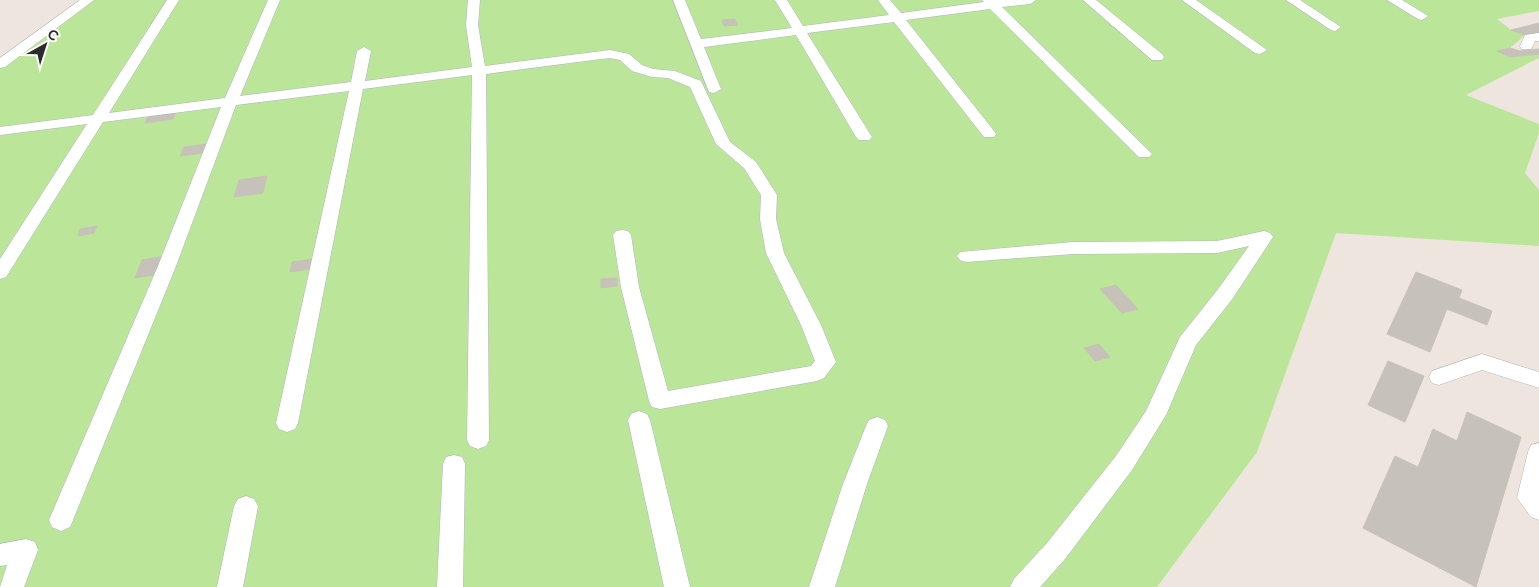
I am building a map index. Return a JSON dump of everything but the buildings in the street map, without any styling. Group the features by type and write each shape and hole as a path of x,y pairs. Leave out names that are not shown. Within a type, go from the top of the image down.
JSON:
{"street":[{"path":"0,64 88,0"},
{"path":"0,273 173,0"},
{"path":"61,520 167,266 230,103 274,0"},
{"path":"474,0 472,25 479,71 478,440"},
{"path":"679,0 714,89"},
{"path":"781,0 864,137"},
{"path":"884,0 989,134"},
{"path":"696,44 897,17 991,2 1030,0"},
{"path":"1089,0 1156,57"},
{"path":"1188,0 1260,50"},
{"path":"1292,0 1335,27"},
{"path":"1393,0 1422,16"},
{"path":"991,2 1144,154"},
{"path":"1526,46 1530,38 1539,37"},
{"path":"287,423 364,51"},
{"path":"0,131 610,54 624,57 637,68 652,73 670,74 696,84 724,144 750,165 769,195 768,219 775,253 811,325 826,362 817,373 660,401 630,287 622,235"},
{"path":"966,256 1072,248 1217,247 1264,237 1226,293 1187,342 1155,415 1124,463 1056,551 1023,587"},
{"path":"1439,377 1482,362 1539,380"},
{"path":"639,420 677,587"},
{"path":"822,587 876,426"},
{"path":"1539,452 1529,498 1539,510"},
{"path":"450,587 454,464"},
{"path":"230,587 246,506"},
{"path":"0,555 26,550 12,587"}],"green space":[{"path":"88,0 1539,0 1539,11 1497,19 1511,30 1525,35 1510,48 1498,51 1539,54 1539,58 1466,95 1539,124 1539,133 1525,173 1539,190 1539,246 1336,233 1257,452 1157,587 0,587 0,64"}]}
